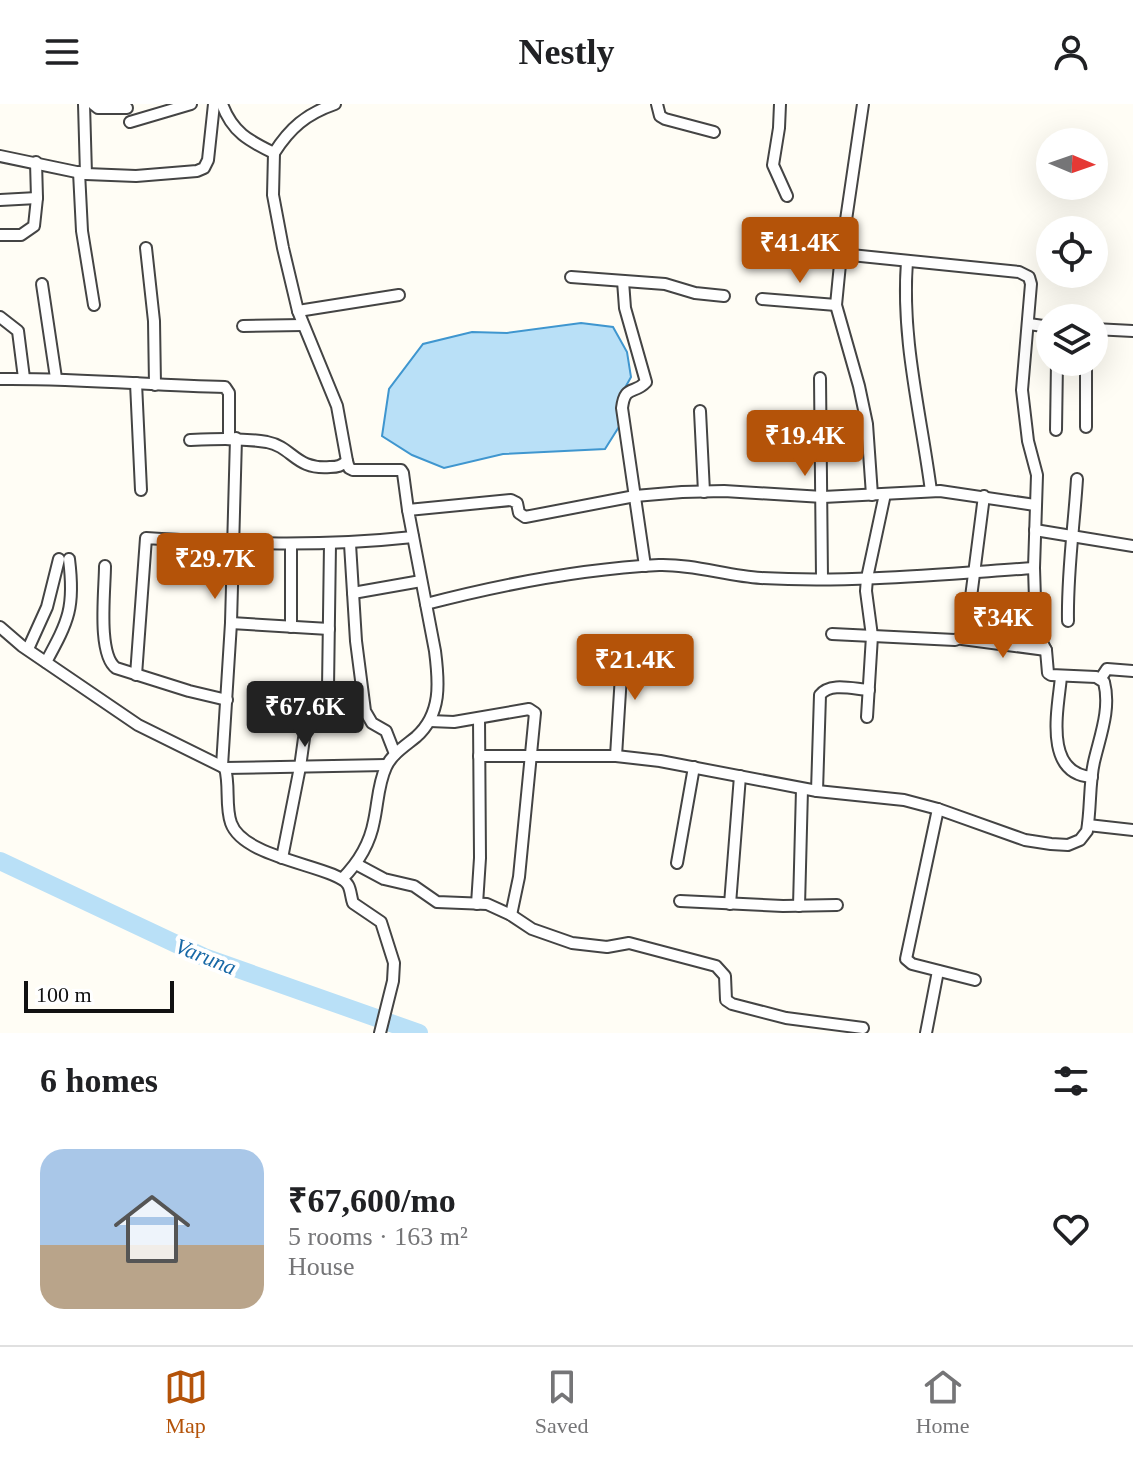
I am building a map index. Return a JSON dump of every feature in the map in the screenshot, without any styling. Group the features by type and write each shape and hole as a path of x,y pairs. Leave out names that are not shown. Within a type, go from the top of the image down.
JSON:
{"street":[{"path":"84,104 82,231 94,305"},
{"path":"93,104 98,108 127,108"},
{"path":"130,122 191,104"},
{"path":"0,156 82,173 176,175 204,168 208,160 214,104"},
{"path":"222,104 227,119 236,131 274,153"},
{"path":"335,104 322,108 288,131 274,153 273,195 298,311 337,406 349,468 401,470 403,473 438,673 436,705 430,721 386,765 374,822 356,864 342,879"},
{"path":"657,104 660,116 665,119 714,132"},
{"path":"780,104 773,165 787,196"},
{"path":"863,104 836,305 864,411 872,495"},
{"path":"0,235 21,235 34,226 36,162"},
{"path":"0,200 37,198"},
{"path":"146,248 154,321 155,385"},
{"path":"841,254 1025,274 1031,284 1022,390 1028,441 1037,475 1034,568 1036,631 1046,650 1048,673 1061,677 1101,678"},
{"path":"907,261 904,296 909,363 931,491"},
{"path":"571,277 665,284 695,293 724,296"},
{"path":"623,281 625,308 646,382 625,394 622,408 645,566"},
{"path":"42,284 56,378"},
{"path":"298,311 399,295"},
{"path":"762,299 836,305"},
{"path":"0,317 18,331 24,378"},
{"path":"1029,324 1036,325"},
{"path":"243,326 303,325"},
{"path":"1108,330 1133,331"},
{"path":"1056,430 1057,376"},
{"path":"1086,376 1086,427"},
{"path":"0,379 56,378 229,389 233,439 231,623 223,767 229,783 231,824 240,836 282,858 342,879 349,886 353,903 381,922 394,963 393,981 380,1028"},
{"path":"820,378 822,578"},
{"path":"136,383 141,490"},
{"path":"700,411 704,492"},
{"path":"190,440 233,439 270,443 310,467 339,467 347,461"},
{"path":"1068,621 1067,575 1077,479"},
{"path":"408,510 511,500 517,503 519,513 525,517 635,496 704,492 823,497 931,491 1035,505"},
{"path":"867,717 872,636 867,578 885,494"},
{"path":"962,639 968,630 984,496"},
{"path":"1035,530 1133,546"},
{"path":"136,675 146,538 291,546 413,537"},
{"path":"328,688 330,544"},
{"path":"350,544 365,711 372,723 386,731 395,754"},
{"path":"291,546 291,627"},
{"path":"28,649 64,559 72,606 61,636 46,662"},
{"path":"105,566 105,655 109,662 136,675 207,697 227,700"},
{"path":"426,604 536,578 645,566 696,567 759,578 867,578 1034,568"},
{"path":"353,593 421,581"},
{"path":"231,623 329,629"},
{"path":"0,627 138,725 223,767 386,765"},
{"path":"832,634 962,639 1046,650"},
{"path":"616,756 621,675 634,666 671,663"},
{"path":"479,756 616,756 694,767 802,789 873,795 938,809 1004,833 1068,845 1080,840 1088,825 1092,777 1104,725 1106,688 1101,678 1103,672 1111,668 1133,671"},
{"path":"1061,677 1057,747 1070,770 1092,777"},
{"path":"817,791 820,695 824,689 831,687 869,690"},
{"path":"282,858 300,767 311,688"},
{"path":"430,721 454,722 533,711 535,719 519,877 511,915"},
{"path":"477,904 479,718"},
{"path":"677,863 694,767"},
{"path":"730,904 740,776"},
{"path":"799,906 802,789"},
{"path":"938,809 906,955 912,964 975,980"},
{"path":"1088,825 1133,830"},
{"path":"356,864 384,879 414,886 437,902 487,904 532,929 572,943 607,947 629,943 716,966 725,976 726,1000 732,1004 786,1018 863,1028"},
{"path":"680,901 837,905"},
{"path":"926,1033 938,971"}],"water":[{"path":"581,323 613,327 627,352 631,377 621,395 622,422 605,449 503,454 444,468 412,455 382,436 389,389 423,344 472,332 507,333"}],"waterway":[{"name":"Varuna","path":"0,861 204,957 419,1033"}]}
